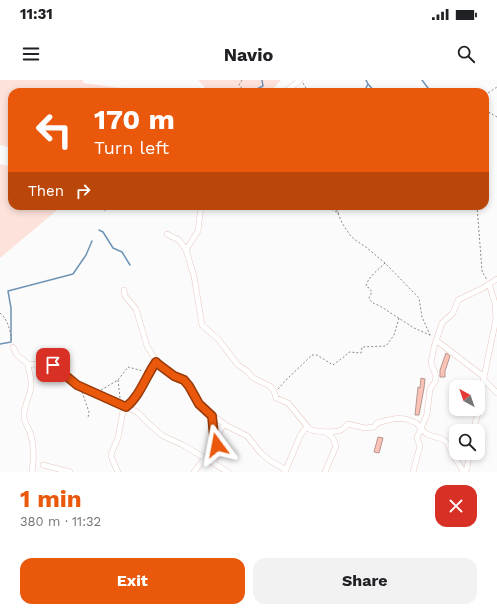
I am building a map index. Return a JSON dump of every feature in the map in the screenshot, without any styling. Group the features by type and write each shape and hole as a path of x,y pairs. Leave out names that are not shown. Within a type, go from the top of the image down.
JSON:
{"street":[{"path":"290,88 301,80"},
{"path":"186,250 198,230 200,210"},
{"path":"167,234 179,240 186,250 194,276 202,325 218,339 238,365 247,371 253,378 270,386 274,391 276,398 288,403 309,429 312,431 324,432 341,430 348,424 365,428 374,427 377,423 389,421 395,418 409,420 418,424 421,430 428,435 445,440 463,472"},
{"path":"413,472 420,446 417,438 427,414 430,389 435,382 436,376 432,363 434,347 442,323 453,313 458,300 472,294 497,279"},
{"path":"476,424 496,319 495,303 489,284"},
{"path":"124,290 126,296 136,309 147,346 156,362 174,376 184,380 199,404 212,416 247,436 261,453 285,471 300,436 307,426"},
{"path":"495,303 497,297"},
{"path":"437,341 484,378 497,393"},
{"path":"13,347 17,355 28,364 53,365 77,385 138,412 163,436 183,445 228,472"},
{"path":"490,351 497,353"},
{"path":"118,472 111,454 118,438 122,411 124,406 132,402 156,362"},
{"path":"28,364 28,370 32,379 25,405 24,418 32,443 34,457 32,472"},
{"path":"212,416 217,450 214,463"},
{"path":"215,439 224,424"},
{"path":"324,432 330,435 336,446 325,472"},
{"path":"194,472 205,458"},
{"path":"466,472 469,460"},
{"path":"43,465 70,472"}],"path":[{"path":"333,210 337,212 344,227 354,240 367,248 385,263 419,298 422,317 430,335"},
{"path":"338,214 339,210"},
{"path":"477,210 482,271 489,284"},
{"path":"385,263 371,278 366,286 372,292 369,298 370,300 374,304 430,335 437,341"},
{"path":"0,313 4,316 9,325 13,347"},
{"path":"274,391 280,388 287,379 312,355 317,355 333,365 348,352 361,353 362,347 386,346 394,335 399,318"},
{"path":"97,393 118,380 128,367 149,372"},
{"path":"118,380 124,406"},
{"path":"77,385 89,412 88,418"}],"shaded area":[{"path":"0,80 83,80 83,83 121,88 8,88 8,147 0,145"},
{"path":"198,80 281,80 274,88 205,88"},
{"path":"0,164 8,166 8,210 57,210 0,258"}],"building":[{"path":"446,353 450,356 445,371 445,377 440,377 440,370"},
{"path":"421,378 425,379 424,388 419,415 415,415 418,387 420,388"},
{"path":"378,437 383,438 379,453 374,452"}],"waterway":[{"path":"259,88 263,86 262,80"},
{"path":"366,80 368,84 366,88"},
{"path":"422,80 428,88"},
{"path":"368,84 372,88"},
{"path":"99,230 103,232 113,248 122,252 130,265"},
{"path":"0,344 11,342 11,308 8,291 73,274 86,255 92,241"}],"route":[{"path":"53,365 77,385 126,407 132,402 156,362 174,376 184,380 199,404 212,416 214,436 217,445"}]}
